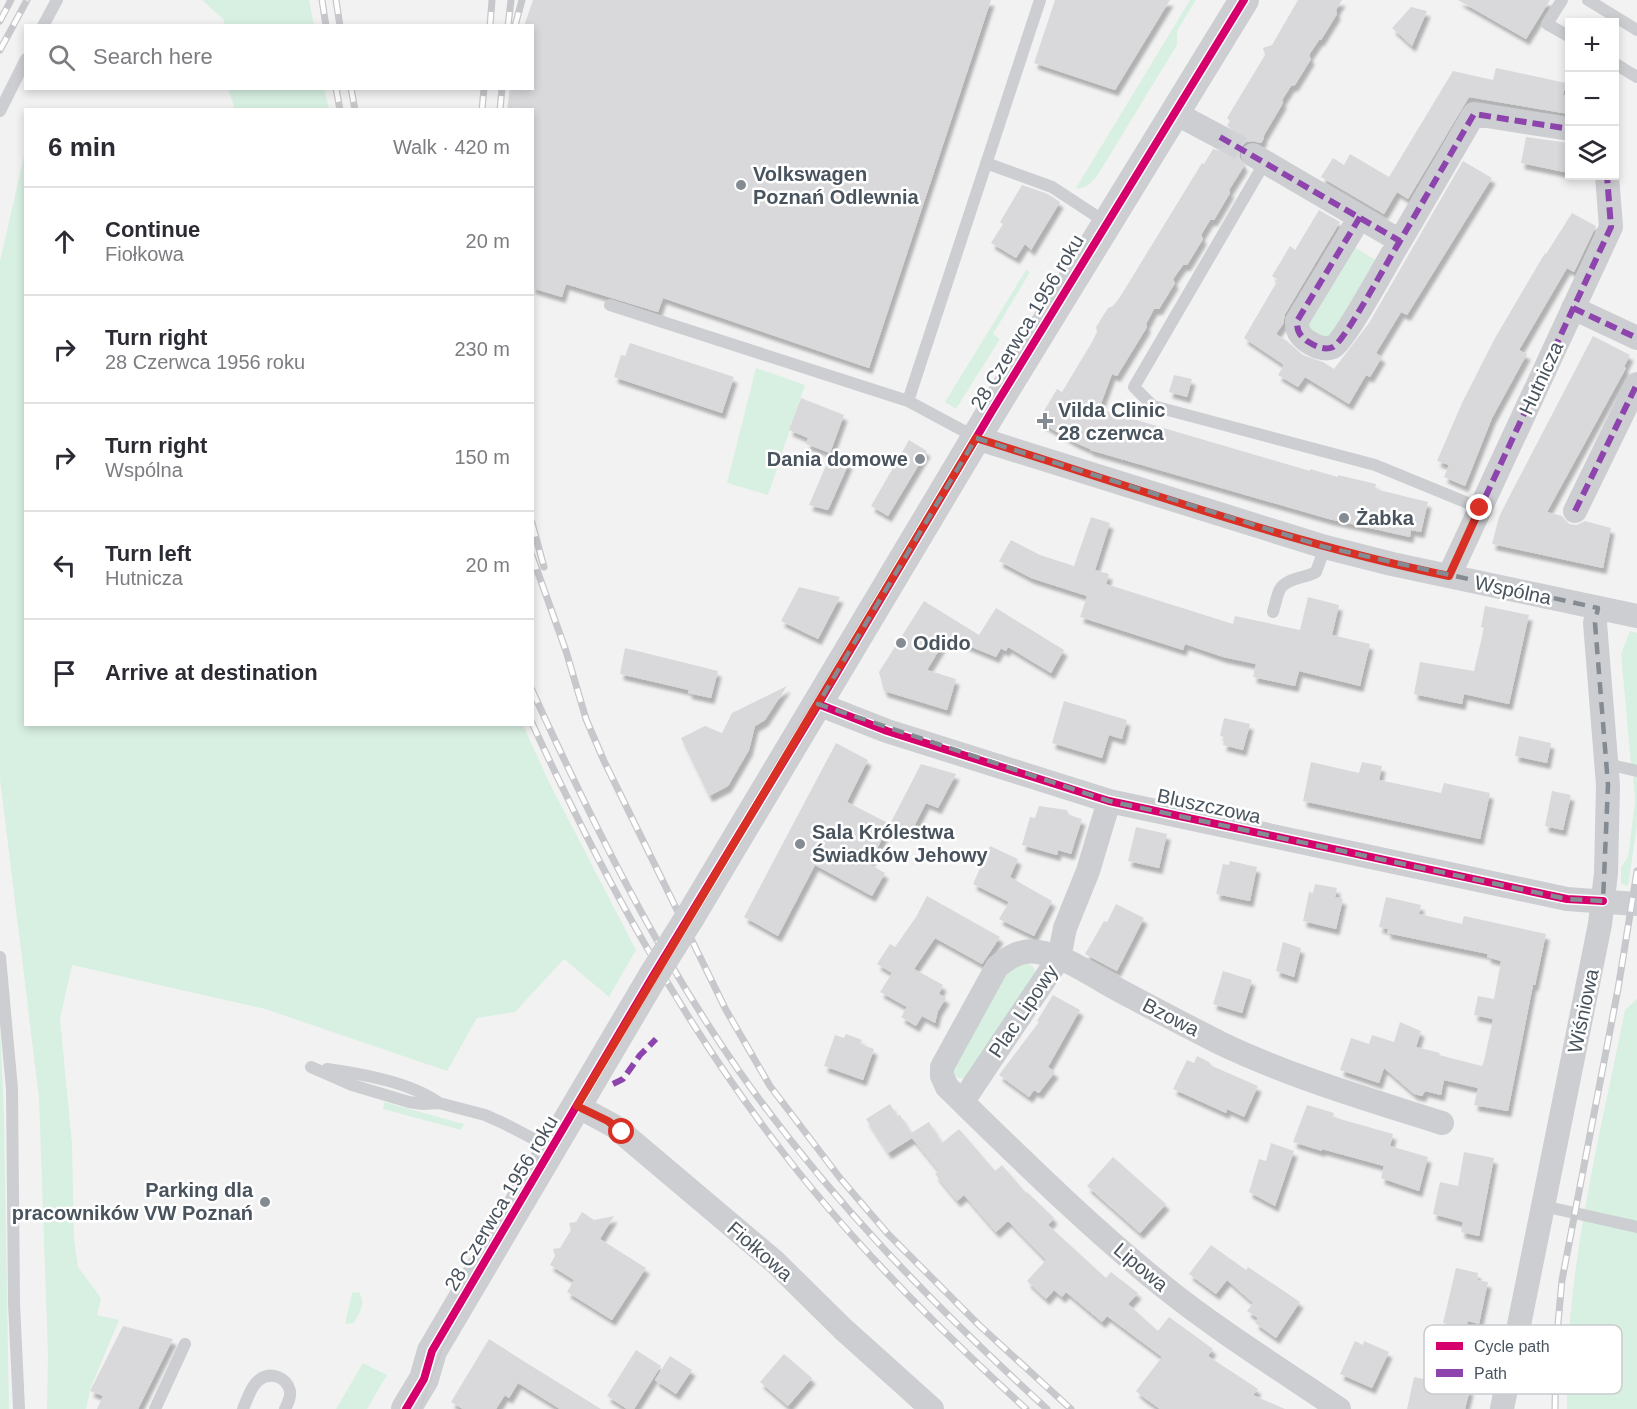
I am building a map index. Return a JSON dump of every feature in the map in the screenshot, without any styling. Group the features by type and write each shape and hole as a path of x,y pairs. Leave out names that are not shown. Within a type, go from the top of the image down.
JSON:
{"street":[{"name":"28 Czerwca 1956 roku","path":"406,1409 424,1379 432,1351 653,976 976,438 1244,0"},
{"path":"1175,113 1220,137"},
{"path":"1360,217 1298,321 1297,329 1301,337 1326,349 1335,346 1346,332 1474,114 1565,128"},
{"path":"1259,159 1400,241"},
{"name":"Hutnicza","path":"1449,576 1611,227 1607,180"},
{"path":"1574,308 1637,338"},
{"path":"1575,511 1637,384"},
{"name":"Wspólna","path":"976,438 1325,547 1637,616"},
{"name":"Wiśniowa","path":"1519,1325 1595,953 1603,901 1608,838 1607,764 1595,623 1598,608"},
{"name":"Bluszczowa","path":"818,704 887,731 1109,801 1567,899 1637,904"},
{"path":"1059,958 1065,928 1088,871 1109,801"},
{"name":"Plac Lipowy","path":"1025,951 1059,958 963,1101 946,1087 942,1067 997,967 1010,956 1025,951"},
{"name":"Bzowa","path":"1059,958 1223,1044 1351,1094 1442,1123"},
{"name":"Lipowa","path":"963,1101 1088,1223 1164,1287 1221,1329 1339,1409"},
{"name":"Fiołkowa","path":"577,1106 614,1125 775,1262 843,1329 932,1409"},
{"name":"28 Czerwca 1956 roku","path":"384,1409 407,1371 432,1351"},
{"name":"Wiśniowa","path":"1502,1409 1505,1394"}],"lane":[{"path":"44,24 57,0"},
{"path":"908,401 1040,0"},
{"path":"1562,0 1547,24 1565,35"},
{"path":"1588,0 1637,30"},
{"path":"0,111 24,63"},
{"path":"1619,66 1637,77"},
{"path":"1259,159 1134,387 1154,406 1375,465 1480,508"},
{"path":"986,163 1052,187 1107,223"},
{"path":"610,305 908,401 976,438"},
{"path":"1273,612 1281,588 1286,583 1308,577 1316,572 1325,547"},
{"path":"1607,764 1637,771"},
{"path":"0,957 12,1089 14,1303 19,1409"},
{"path":"439,1102 423,1104 409,1102 352,1085 310,1067 371,1077 426,1094 439,1102 504,1123 552,1149"},
{"path":"1543,1206 1637,1227"},
{"path":"155,1409 186,1344"},
{"path":"243,1409 258,1380 269,1376 280,1378 287,1384 290,1394 285,1409"}],"highlighted area":[{"path":"976,438 1325,547 1598,608 1595,623 1608,785 1603,901 1567,899 1109,801 818,704"}],"green space":[{"path":"202,0 309,0 314,24 224,24 224,20"},
{"path":"1190,0 1196,0 1177,31 1177,45 1097,176 1085,187 1076,188"},
{"path":"228,90 324,90 329,108 233,108"},
{"path":"24,156 24,726 523,726 549,782 636,950 609,997 564,959 515,1012 477,1018 447,1071 265,1009 72,965 60,1019 72,1143 74,1240 78,1267 101,1298 97,1315 119,1320 91,1387 86,1409 47,1409 48,1355 39,1098 0,779 0,261"},
{"path":"1354,247 1376,260 1328,341 1306,328"},
{"path":"1026,270 1030,272 993,334 1000,339 956,409 945,402"},
{"path":"756,368 805,385 768,495 727,483"},
{"path":"1630,631 1637,633 1637,765 1631,764 1621,654"},
{"path":"1633,776 1637,777 1637,826 1628,886 1621,884 1621,867 1628,857 1635,801"},
{"path":"1028,963 1034,968 1036,974 967,1079 958,1078 954,1075 952,1056 1003,968"},
{"path":"1637,999 1637,1409 1567,1409 1567,1394 1622,1394 1622,1325 1570,1325 1585,1208 1625,1010"},
{"path":"0,1023 4,1115 9,1409 0,1409"},
{"path":"384,1102 464,1124 461,1130 383,1109"},
{"path":"359,1292 362,1300 360,1312 354,1323 345,1324 352,1293"},
{"path":"363,1363 387,1375 367,1409 336,1409"}],"building":[{"name":"Volkswagen Poznań Odlewnia","path":"533,0 991,0 869,368 663,298 658,312 566,284 562,297 534,289 534,108 507,108 510,90 534,90 534,24 525,24"},
{"path":"1055,0 1170,0 1115,90 1034,63"},
{"path":"1298,0 1342,0 1336,10 1337,14 1309,55 1311,59 1295,85 1291,86 1282,100 1283,103 1261,143 1246,142 1241,147 1239,156 1244,166 1229,190 1230,193 1214,220 1210,220 1201,235 1203,239 1187,265 1183,265 1173,279 1175,283 1159,309 1154,309 1146,324 1147,327 1117,376 1112,374 1099,409 1310,471 1310,469 1376,484 1375,489 1428,502 1421,532 1411,530 1410,537 1329,519 1090,450 1038,421 1057,389 1062,392 1092,342 1097,332 1096,327 1108,308 1113,306 1120,297 1202,163 1204,164 1213,149 1221,151 1228,149 1232,144 1234,136 1227,125 1230,121 1227,118 1265,55 1263,48 1272,45"},
{"path":"1458,0 1550,0 1526,39"},
{"path":"1411,7 1427,11 1412,46 1392,28"},
{"path":"1496,68 1565,83 1563,95 1565,95 1565,113 1469,97 1408,199 1397,192 1384,214 1321,177 1333,158 1344,165 1350,154 1389,177 1453,71 1493,80"},
{"path":"1526,137 1565,142 1565,172 1521,163"},
{"path":"1463,161 1492,178 1407,315 1401,312 1376,353 1382,357 1370,377 1366,375 1349,404 1305,377 1298,387 1278,375 1284,365 1244,338 1278,280 1272,276 1290,246 1295,250 1319,210 1340,222 1285,314 1283,324 1276,334 1303,355 1323,362 1334,369 1369,323"},
{"path":"1022,185 1048,194 1060,202 1031,250 1025,244 1016,258 991,243 1003,224 1000,222"},
{"path":"1572,213 1596,226 1574,272 1567,268 1519,350 1527,354 1492,418 1465,486 1444,477 1449,465 1437,461 1462,403 1495,338 1545,253"},
{"path":"1593,336 1630,355 1624,367 1626,368 1547,512 1562,516 1569,524 1577,525 1585,521 1611,528 1603,568 1492,544 1499,517"},
{"path":"630,343 734,377 722,413 614,377 621,355 625,356"},
{"path":"1174,375 1192,379 1187,397 1169,392"},
{"path":"801,398 844,415 830,453 806,444 808,438 789,430"},
{"path":"909,440 927,451 888,516 871,506"},
{"path":"831,454 849,463 828,510 809,505"},
{"path":"1091,517 1110,523 1095,570 1109,574 1106,584 1233,624 1235,616 1300,630 1308,597 1339,605 1332,635 1370,644 1360,686 1299,671 1295,686 1253,677 1256,664 1223,657 1185,644 1183,650 1080,617 1087,596 1031,578 999,561 1011,540 1040,555 1074,566"},
{"path":"799,587 840,597 818,639 781,621"},
{"path":"924,601 979,635 996,608 1064,650 1051,673 1008,647 1006,651 1001,648 996,657 947,637 927,670 956,679 947,710 884,691 879,672"},
{"path":"1485,606 1529,615 1509,704 1464,694 1462,704 1414,694 1420,662 1474,671 1484,628 1481,627"},
{"path":"625,648 718,671 711,698 688,693 689,690 620,674"},
{"path":"787,686 765,720 755,726 749,750 728,786 709,796 681,738 705,726 722,733 732,713"},
{"path":"1064,701 1127,720 1122,739 1109,735 1102,758 1052,743"},
{"path":"1224,718 1250,724 1243,750 1223,745 1225,737 1220,736"},
{"path":"1519,736 1551,743 1547,763 1515,756"},
{"path":"836,743 868,760 847,802 890,824 869,864 885,873 872,896 815,865 778,936 744,917"},
{"path":"1311,762 1359,773 1362,762 1382,766 1379,780 1441,793 1444,783 1490,793 1480,839 1303,801"},
{"path":"921,764 956,774 938,808 926,803 910,834 890,824"},
{"path":"1552,791 1571,795 1563,830 1545,826"},
{"path":"1039,806 1067,810 1069,815 1082,819 1071,854 1058,850 1057,855 1022,845 1030,817 1035,818"},
{"path":"1136,827 1167,834 1159,868 1128,861"},
{"path":"990,846 1018,859 1010,877 1052,901 1034,936 999,919 1009,902 973,884"},
{"path":"1230,861 1257,867 1250,901 1216,894 1223,864 1229,865"},
{"path":"1315,884 1337,888 1335,897 1343,899 1336,929 1303,921 1309,892 1313,893"},
{"path":"927,896 1000,937 982,964 935,938 914,969 943,985 939,994 946,998 938,1011 935,1023 922,1016 916,1026 901,1017 907,1007 880,992 892,973 877,964 890,944 895,947 916,917"},
{"path":"1386,897 1421,905 1419,914 1462,924 1464,916 1546,934 1535,985 1533,985 1508,1111 1474,1105 1478,1088 1444,1080 1441,1095 1425,1091 1422,1096 1414,1094 1384,1068 1379,1083 1340,1070 1351,1038 1369,1044 1372,1035 1394,1042 1400,1022 1421,1031 1416,1047 1482,1066 1484,1061 1493,1019 1474,1015 1478,996 1494,999 1501,961 1487,957 1488,954 1387,933 1388,929 1379,927"},
{"path":"1116,904 1144,918 1117,971 1085,954 1104,921 1107,922"},
{"path":"1283,942 1301,948 1294,977 1276,971"},
{"path":"1223,971 1252,980 1242,1013 1213,1004"},
{"path":"1053,995 1080,1010 1048,1067 1055,1072 1039,1093 1034,1090 1029,1097 999,1075 1039,1022 1037,1021"},
{"path":"846,1034 862,1040 860,1044 874,1049 863,1080 824,1066 835,1035 844,1038"},
{"path":"1197,1056 1212,1066 1258,1086 1244,1117 1227,1109 1226,1113 1173,1089 1187,1060 1194,1063"},
{"path":"890,1104 911,1133 929,1122 942,1143 959,1129 995,1171 1002,1165 1026,1193 1054,1218 1048,1225 1106,1278 1111,1272 1138,1293 1128,1304 1158,1331 1169,1317 1213,1349 1208,1356 1258,1389 1253,1395 1285,1409 1160,1409 1143,1397 1136,1391 1162,1357 1107,1316 1102,1322 1066,1292 1062,1297 1054,1290 1046,1299 1027,1281 1046,1260 1008,1221 996,1232 964,1195 957,1201 935,1174 939,1171 912,1138 888,1153 866,1119"},
{"path":"1307,1105 1334,1113 1333,1117 1393,1134 1390,1146 1428,1157 1419,1191 1381,1178 1384,1166 1293,1142"},
{"path":"1271,1143 1294,1151 1275,1206 1249,1192 1259,1159 1266,1161"},
{"path":"1464,1152 1494,1158 1479,1236 1461,1232 1463,1222 1433,1214 1440,1182 1458,1186"},
{"path":"1113,1157 1166,1204 1140,1233 1087,1186"},
{"path":"582,1212 594,1220 614,1216 600,1239 646,1268 612,1320 567,1292 574,1280 550,1265 555,1256 553,1249 560,1248 571,1230 569,1223 576,1222"},
{"path":"1211,1245 1246,1270 1248,1267 1300,1302 1276,1338 1255,1323 1258,1318 1247,1311 1253,1303 1227,1280 1216,1294 1189,1274"},
{"path":"1456,1268 1478,1273 1477,1280 1488,1282 1479,1324 1468,1321 1467,1325 1443,1323"},
{"path":"123,1326 173,1339 138,1409 97,1409 103,1396 90,1391"},
{"path":"489,1339 601,1409 560,1409 518,1383 509,1398 505,1395 496,1409 463,1409 451,1402"},
{"path":"1355,1341 1363,1345 1364,1341 1389,1352 1372,1388 1340,1374"},
{"path":"636,1350 661,1366 634,1409 627,1409 607,1396"},
{"path":"784,1354 812,1378 788,1406 760,1382"},
{"path":"670,1356 692,1370 676,1394 655,1380"},
{"path":"1414,1377 1424,1379 1424,1394 1469,1394 1465,1409 1407,1409"}],"tunnel":[{"path":"1220,137 1253,155"}],"tram line":[{"path":"410,1409 433,1344 452,1307 971,435 1238,0"},
{"path":"420,1409 442,1349 467,1302 656,981 818,716 955,483 1249,0"}],"railway":[{"path":"0,21 11,0"},
{"path":"0,50 27,0"},
{"path":"322,0 326,24"},
{"path":"336,0 340,24"},
{"path":"490,24 492,0"},
{"path":"508,24 511,0"},
{"path":"516,24 522,0"},
{"path":"336,90 340,108"},
{"path":"351,90 355,108"},
{"path":"482,108 484,90"},
{"path":"500,108 502,90"},
{"path":"534,530 544,567"},
{"path":"534,562 566,651 586,719 604,761 726,1010 770,1086 840,1178 888,1234 980,1326 1071,1409"},
{"path":"534,694 602,837 653,933 680,980 739,1071 808,1162 884,1249 923,1290 1047,1409"},
{"path":"533,726 585,833 642,940 705,1043 739,1093 803,1178 863,1248 959,1346 1026,1409"},
{"path":"1558,1325 1562,1280 1618,989 1637,871"},
{"path":"1555,1394 1555,1409"}],"marked path":[{"path":"1220,137 1400,241 1474,114 1565,128"},
{"path":"1470,530 1611,227 1607,180"},
{"path":"1360,217 1297,321 1299,332 1310,343 1326,348 1333,347 1339,341 1357,315 1400,241"},
{"path":"1573,308 1637,338"},
{"path":"1575,511 1637,384"},
{"path":"613,1084 623,1079 640,1055 656,1039"}],"cycle path":[{"path":"406,1409 424,1379 432,1351 653,976 813,713 992,411 1244,0"},
{"path":"818,704 887,731 1109,801 1567,899 1603,901"}],"place":[{"name":"Volkswagen Poznań Odlewnia","path":"741,185"},
{"name":"Vilda Clinic 28 czerwca","path":"1045,421"},
{"name":"Dania domowe","path":"920,459"},
{"name":"Żabka","path":"1344,518"},
{"name":"Odido","path":"901,643"},
{"name":"Sala Królestwa Świadków Jehowy","path":"800,844"},
{"name":"Parking dla pracowników VW Poznań","path":"265,1202"}],"route":[{"path":"622,1132 608,1121 577,1106 976,438 1319,546 1449,576 1480,508"}]}
